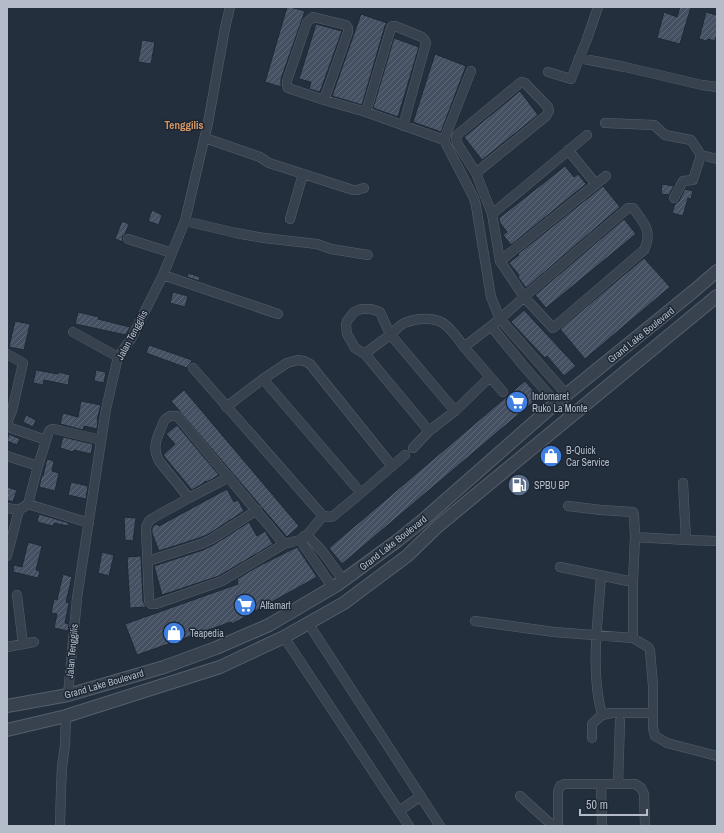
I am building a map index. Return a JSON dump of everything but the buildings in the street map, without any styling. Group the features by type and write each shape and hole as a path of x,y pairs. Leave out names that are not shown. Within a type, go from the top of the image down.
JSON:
{"street":[{"name":"Jalan Tenggilis","path":"68,695 77,598 88,523 106,409 118,356 131,339 163,276 185,221 210,117 224,28 230,7"},
{"path":"548,72 570,79 598,7"},
{"path":"324,100 348,32 348,28 346,25 313,17 307,22 287,85 288,88 324,100 366,112 444,140 474,198 491,298 500,319 567,395"},
{"path":"366,112 392,26 422,36 426,44 403,126"},
{"path":"579,58 717,87"},
{"path":"444,140 471,71"},
{"path":"464,347 500,319 524,297 628,208 633,208 646,227 648,243 644,250 555,332 524,297 500,262 492,214 476,173 456,138 457,135 520,83 525,83 548,107 549,111 546,116 476,173"},
{"path":"605,123 654,125 666,135 691,140 701,155 717,159"},
{"path":"492,214 587,135"},
{"path":"205,138 260,157 269,163 352,190 364,188"},
{"path":"568,150 596,184"},
{"path":"674,198 682,181 693,180 701,155"},
{"path":"290,219 303,174"},
{"path":"500,262 606,176"},
{"path":"185,221 236,233 313,244 331,249 368,255"},
{"path":"128,239 172,253"},
{"name":"Grand Lake Boulevard","path":"7,706 68,695 164,667 216,648 269,625 333,588 423,520 556,403 696,290 717,271"},
{"path":"163,276 278,314"},
{"name":"Grand Lake Boulevard","path":"7,730 66,716 220,667 284,637 344,603 407,556 438,526 717,296"},
{"path":"429,432 365,354 355,348 347,334 346,325 347,321 354,312 362,308 380,312 390,334 455,411"},
{"path":"365,354 402,324 413,320 436,320 443,323 452,331 503,392"},
{"path":"491,326 556,403"},
{"path":"73,332 118,356"},
{"path":"7,354 23,363 12,411 7,423 11,428 46,440"},
{"path":"522,364 533,356"},
{"path":"226,407 287,363 293,361 304,361 310,364 392,466"},
{"path":"193,368 322,516 332,517 405,454"},
{"path":"413,448 429,432 455,411 490,377"},
{"path":"263,379 361,493"},
{"path":"189,498 156,456 155,444 164,421 172,415 177,416 284,544"},
{"path":"8,549 19,510 28,504 49,431 52,429 101,440"},
{"path":"7,456 38,466"},
{"path":"229,477 149,521 146,527 146,532 149,601 151,604 156,604 222,581 284,544 303,538 322,516"},
{"path":"684,483 686,540"},
{"path":"28,504 88,523"},
{"path":"568,506 633,512 634,514 633,638"},
{"path":"7,508 19,510"},
{"path":"148,561 212,539 257,510"},
{"path":"635,537 717,541"},
{"path":"303,538 322,551 344,581"},
{"path":"303,538 333,588"},
{"path":"560,567 633,582"},
{"path":"601,576 595,672 598,702 602,715"},
{"path":"17,595 23,644"},
{"path":"475,621 554,632 633,638 648,647 650,650 653,686 653,728 656,738 667,743 717,756"},
{"path":"308,624 440,826"},
{"path":"284,637 409,826"},
{"path":"7,647 34,642"},
{"path":"164,667 171,682"},
{"path":"592,738 592,724 602,715 611,713 653,712"},
{"path":"60,826 66,716"},
{"path":"618,784 620,721"},
{"path":"558,826 558,791 560,786 565,784 635,784 642,788 644,794 645,826"},
{"path":"601,784 602,826"},
{"path":"399,811 421,796"},
{"path":"520,796 552,826"}],"place":[{"name":"Indomaret Ruko La Monte","path":"517,402"},
{"name":"B-Quick Car Service","path":"551,456"},
{"name":"SPBU BP","path":"519,485"},
{"name":"Alfamart","path":"245,605"},
{"name":"Teapedia","path":"174,633"}],"district":[{"name":"Tenggilis","path":"184,125"}]}
